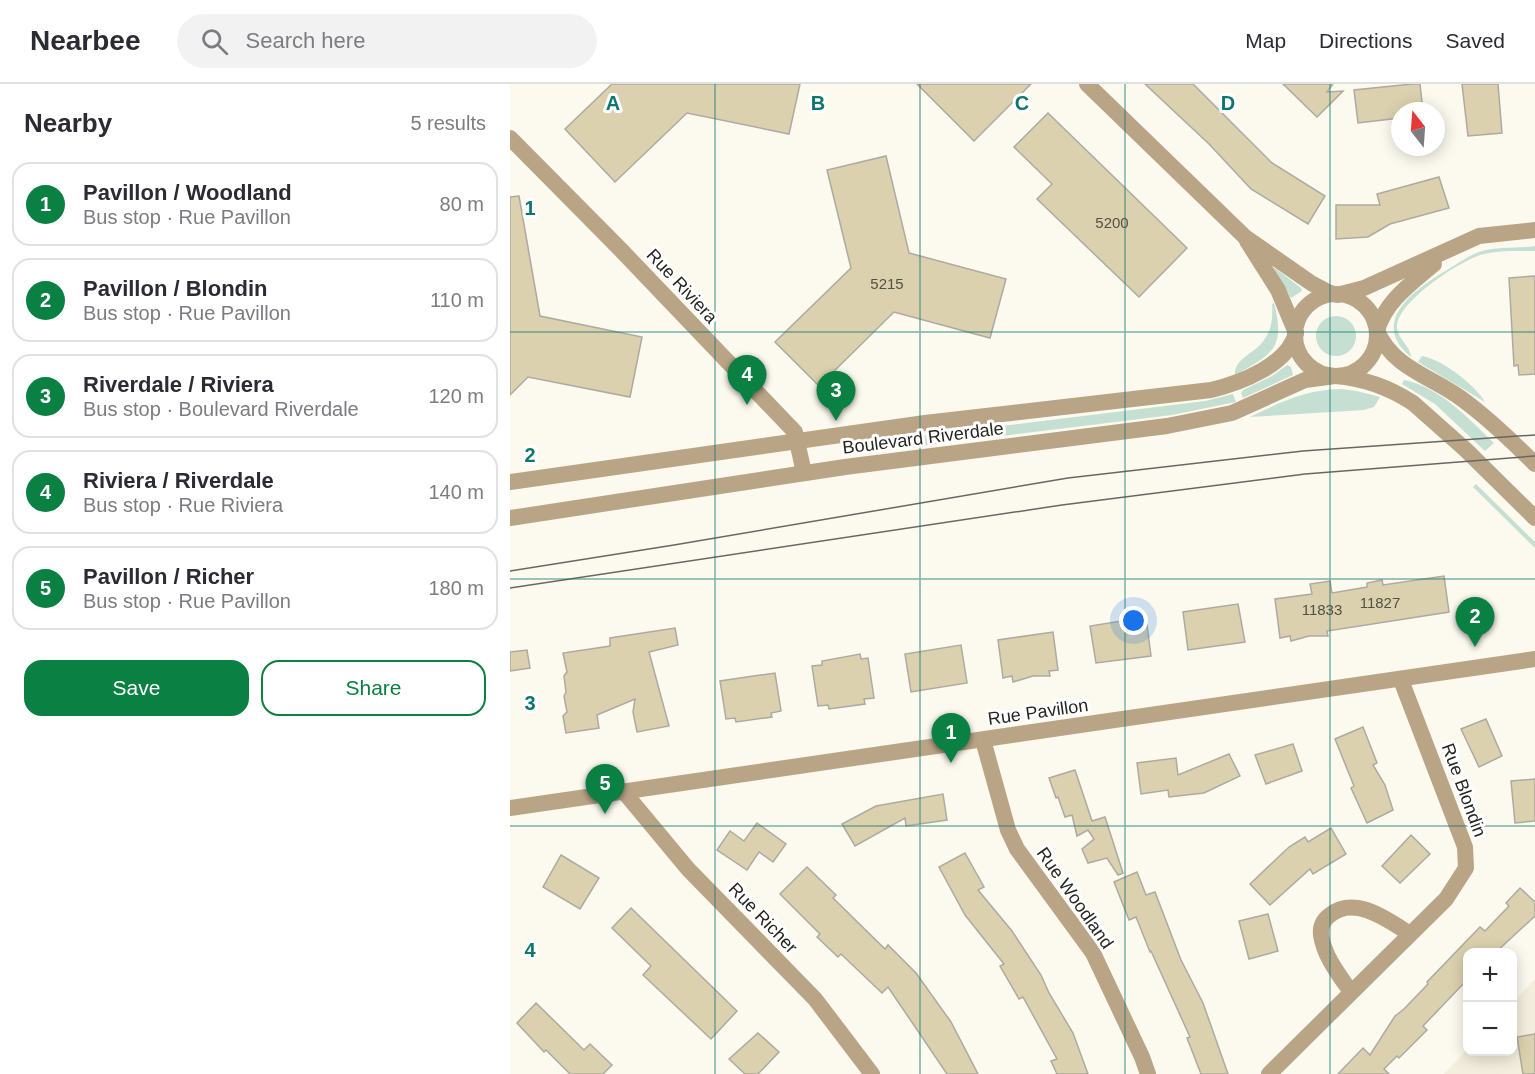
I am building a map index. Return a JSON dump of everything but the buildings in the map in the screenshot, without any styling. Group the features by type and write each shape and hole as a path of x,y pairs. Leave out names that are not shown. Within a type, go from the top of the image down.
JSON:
{"street":[{"path":"1087,84 1245,237 1319,288 1350,297 1363,305 1373,319 1386,348 1396,358 1468,403 1535,464"},
{"name":"Rue Riviera","path":"510,138 789,425 798,440 804,473"},
{"path":"1535,230 1479,236 1368,286 1311,302 1300,316 1296,333 1297,349 1304,361 1316,370 1335,376 1362,380 1413,403 1449,434 1535,518"},
{"path":"1245,237 1278,290 1296,333"},
{"path":"1335,376 1357,370 1368,361 1375,349 1377,331 1383,314 1395,298 1449,251"},
{"name":"Boulevard Riverdale","path":"510,482 995,414 1211,390 1234,384 1269,365 1288,348 1296,333"},
{"name":"Boulevard Riverdale","path":"510,518 804,473 1167,426 1232,412 1305,380 1335,376"},
{"name":"Rue Pavillon","path":"510,808 1535,659"},
{"name":"Rue Blondin","path":"1269,1074 1446,899 1466,868 1465,847 1401,680"},
{"name":"Rue Woodland","path":"983,740 1008,830 1017,849 1093,953 1148,1074"},
{"name":"Rue Richer","path":"624,792 688,869 815,999 872,1074"},
{"path":"1351,992 1323,945 1321,925 1326,918 1334,911 1347,907 1364,910 1382,917 1410,934"}],"shaded area":[{"path":"1535,979 1535,1074 1444,1074 1463,1054 1463,1056 1517,1056 1517,998"}],"green space":[{"path":"1535,246 1535,251 1497,252 1474,257 1433,282 1409,304 1397,325 1397,330 1409,349 1411,357 1399,344 1394,331 1395,319 1410,297 1422,287 1479,252"},
{"path":"1275,268 1301,288 1302,291 1291,298"},
{"path":"1274,303 1278,330 1273,348 1258,362 1235,375 1238,364 1267,336"},
{"path":"1336,316 1344,317 1350,322 1355,328 1355,344 1350,350 1344,355 1336,356 1328,355 1322,350 1317,344 1316,336 1317,328 1322,322 1328,317"},
{"path":"1422,356 1439,362 1457,374 1474,388 1485,402 1418,362"},
{"path":"1287,365 1291,367 1293,375 1243,398 1241,393 1243,390 1272,376"},
{"path":"1404,380 1430,389 1442,397 1464,414 1494,443 1485,451 1435,404 1402,384"},
{"path":"1341,389 1380,397 1374,407 1364,410 1250,417 1294,397"},
{"path":"1233,394 1236,402 1172,415 856,454 855,444 1205,401"},
{"path":"1476,484 1535,542 1535,548 1473,487"}],"tram line":[{"path":"510,571 1068,478 1303,451 1535,435"},
{"path":"510,588 1062,505 1305,474 1535,456"}],"place":[{"name":"Riviera / Riverdale","path":"747,405"},
{"name":"Riverdale / Riviera","path":"836,421"},
{"name":"Pavillon / Blondin","path":"1475,647"},
{"name":"Pavillon / Woodland","path":"951,763"},
{"name":"Pavillon / Richer","path":"605,814"}]}
